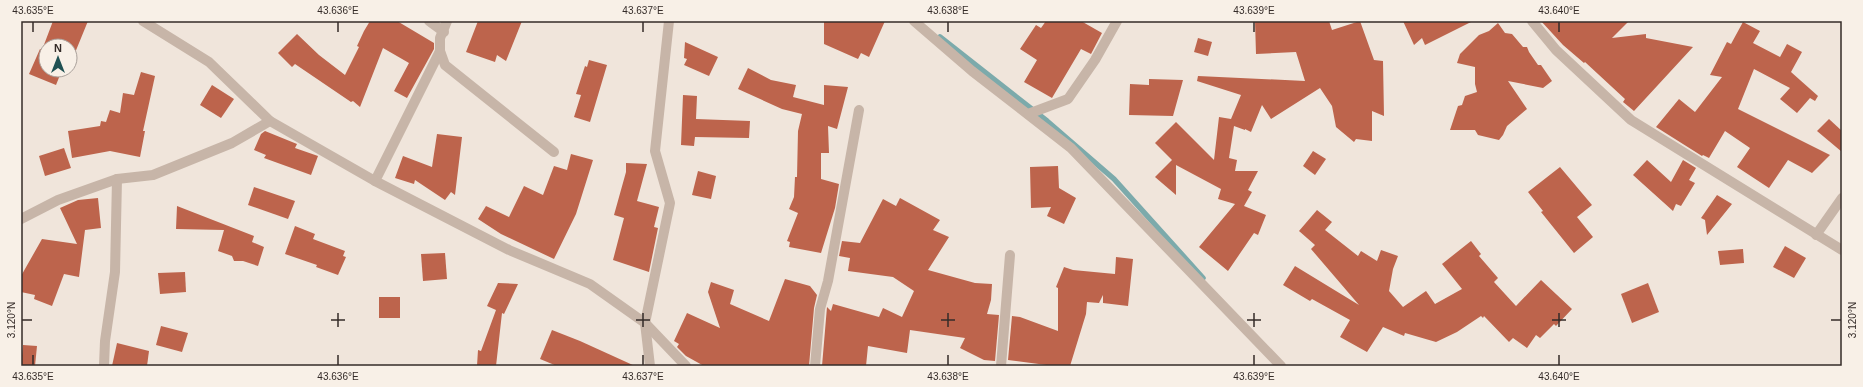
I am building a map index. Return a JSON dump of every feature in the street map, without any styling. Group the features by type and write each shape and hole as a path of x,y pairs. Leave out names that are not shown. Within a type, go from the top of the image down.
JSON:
{"street":[{"path":"143,21 209,62 270,121 375,181 509,250 590,284 645,323 686,366"},
{"path":"429,21 444,32"},
{"path":"447,21 444,32 440,38 440,51 445,65 554,152"},
{"path":"650,366 645,323 670,203 656,151 669,21"},
{"path":"914,21 972,71 1072,148 1281,366"},
{"path":"1028,114 1068,99 1095,60 1117,21"},
{"path":"1532,21 1556,50 1631,120 1842,250"},
{"path":"375,181 440,51"},
{"path":"815,366 820,309 828,281 859,110"},
{"path":"21,219 58,200 117,179 153,174 232,143 270,121"},
{"path":"104,366 105,341 115,272 117,179"},
{"path":"1816,235 1842,198"},
{"path":"1001,366 1010,255"}],"building":[{"path":"53,21 88,21 78,45 78,38 47,38"},
{"path":"370,21 397,21 434,43 434,49 407,98 394,91 409,63 383,48 360,107 295,64 292,67 278,53 297,34 319,55 345,75 359,47 357,46"},
{"path":"478,21 522,21 506,61 497,55 495,62 466,52"},
{"path":"824,21 885,21 869,57 861,53 858,59 824,44"},
{"path":"1046,21 1081,21 1102,33 1091,54 1081,49 1052,98 1024,82 1037,60 1020,49 1036,25 1041,28"},
{"path":"1255,21 1329,21 1332,30 1360,21 1374,60 1383,61 1384,116 1372,111 1372,141 1356,139 1354,142 1336,127 1332,106 1320,88 1271,119 1262,105 1251,132 1234,126 1229,158 1237,160 1235,171 1258,171 1248,190 1252,192 1244,206 1266,215 1258,235 1254,233 1228,271 1199,247 1235,204 1218,199 1221,189 1176,165 1176,195 1155,177 1172,160 1155,143 1176,122 1214,160 1219,117 1231,119 1241,95 1197,81 1198,76 1305,81 1296,52 1256,54"},
{"path":"1403,21 1473,21 1425,45 1422,38 1414,45"},
{"path":"1541,21 1629,21 1612,38 1646,34 1646,38 1693,47 1634,111 1623,102 1625,99 1585,62 1584,63 1563,45"},
{"path":"1743,22 1760,31 1753,43 1780,57 1787,44 1802,52 1791,72 1818,96 1815,101 1810,98 1797,113 1780,99 1790,88 1754,69 1738,109 1830,155 1812,173 1788,160 1769,188 1737,167 1750,148 1725,131 1709,158 1703,155 1702,156 1656,127 1679,99 1695,112 1722,77 1710,75 1727,42 1731,44"},
{"path":"1498,23 1505,33 1512,34 1523,47 1527,47 1538,65 1541,65 1552,81 1543,88 1508,81 1527,109 1507,126 1499,140 1478,135 1475,130 1450,130 1458,106 1462,105 1465,96 1477,92 1475,84 1475,67 1457,63 1460,54 1479,35 1489,31"},
{"path":"1198,38 1212,42 1208,56 1194,52"},
{"path":"685,42 718,57 709,76 684,65 687,59 684,58"},
{"path":"38,54 38,78 29,74"},
{"path":"589,60 607,65 590,122 574,117 581,95 576,94 585,66 587,67"},
{"path":"748,68 771,80 796,85 793,97 824,105 824,85 848,87 837,129 828,126 829,153 821,153 821,179 839,184 835,208 821,253 789,247 790,242 787,241 798,213 789,209 794,197 795,177 797,177 798,131 802,114 782,109 738,89"},
{"path":"141,72 155,76 143,131 145,131 140,157 110,151 72,158 68,131 100,126 101,121 106,122 110,110 120,113 123,93 134,95"},
{"path":"39,78 59,78 56,85"},
{"path":"1149,79 1183,80 1173,116 1129,115 1130,84 1149,85"},
{"path":"212,85 234,99 221,118 200,105"},
{"path":"683,95 697,96 696,119 750,121 749,138 695,137 694,146 681,145"},
{"path":"1829,119 1842,131 1842,152 1817,131"},
{"path":"265,131 297,144 295,148 318,156 311,175 264,158 266,155 254,150 261,134"},
{"path":"437,134 462,137 455,195 451,192 445,200 415,180 414,184 395,178 403,156 432,167"},
{"path":"64,148 71,168 45,176 39,156"},
{"path":"1313,151 1326,159 1315,175 1303,166"},
{"path":"571,154 593,160 576,214 554,259 501,234 478,219 486,206 509,217 524,186 543,195 554,166 567,170"},
{"path":"1647,160 1671,182 1683,160 1696,168 1689,180 1695,183 1681,206 1676,204 1673,211 1633,175"},
{"path":"626,163 647,164 637,201 659,207 654,227 658,228 649,272 613,260 624,218 614,215 626,172"},
{"path":"1058,166 1059,188 1076,198 1064,224 1047,216 1051,207 1031,208 1030,167"},
{"path":"1560,167 1592,205 1577,217 1593,237 1574,253 1541,212 1543,211 1528,192"},
{"path":"698,171 716,176 711,199 692,195"},
{"path":"254,187 295,201 288,219 248,205"},
{"path":"1717,195 1732,204 1707,235 1705,220 1701,218"},
{"path":"98,198 101,228 85,230 79,277 64,274 52,306 34,299 35,295 21,292 21,276 42,239 77,244 60,208 78,200"},
{"path":"900,198 940,220 933,230 949,237 928,270 975,283 992,284 991,300 987,314 999,315 995,361 984,360 960,348 965,338 910,330 907,353 868,346 866,366 822,366 827,307 831,311 833,304 879,317 883,308 902,317 914,291 893,277 848,271 850,258 839,256 842,241 860,243 883,199 896,206"},
{"path":"177,206 254,236 252,242 264,247 258,266 243,261 234,261 232,256 218,251 224,230 176,229"},
{"path":"1317,210 1332,222 1325,230 1358,256 1361,251 1377,261 1381,250 1398,256 1393,269 1389,291 1403,307 1426,291 1435,304 1462,289 1442,264 1471,241 1481,254 1479,256 1498,278 1494,282 1516,306 1541,280 1572,309 1556,326 1554,324 1540,338 1536,335 1527,348 1513,338 1509,342 1484,316 1483,318 1481,316 1457,332 1436,342 1405,333 1404,336 1383,327 1367,352 1340,337 1350,320 1312,299 1310,301 1283,285 1295,266 1359,305 1311,249 1315,245 1299,231"},
{"path":"295,226 315,234 313,239 345,251 343,256 346,257 338,275 316,267 317,265 285,254"},
{"path":"1785,246 1806,258 1794,278 1773,267"},
{"path":"1743,249 1744,263 1720,265 1718,251"},
{"path":"445,253 447,279 423,281 421,254"},
{"path":"1116,257 1133,259 1128,306 1103,303 1103,295 1099,303 1087,302 1086,314 1070,366 1054,366 1008,360 1012,316 1020,317 1058,331 1058,288 1056,287 1064,267 1073,270 1115,274"},
{"path":"185,272 186,292 160,294 158,273"},
{"path":"785,279 810,286 817,295 814,308 809,366 704,366 686,356 677,347 679,344 674,341 687,313 720,328 708,292 711,282 734,290 730,304 769,321"},
{"path":"498,283 518,284 504,314 502,313 496,366 477,366 478,350 481,351 496,310 487,306"},
{"path":"1648,283 1659,312 1632,323 1621,294"},
{"path":"379,297 400,297 400,318 379,318"},
{"path":"161,326 188,333 182,352 156,345"},
{"path":"552,330 635,366 557,366 540,359"},
{"path":"117,343 149,351 147,366 112,366"},
{"path":"23,345 37,346 35,366 21,366"}],"waterway":[{"path":"940,37 1047,121 1114,179 1203,278"}]}
